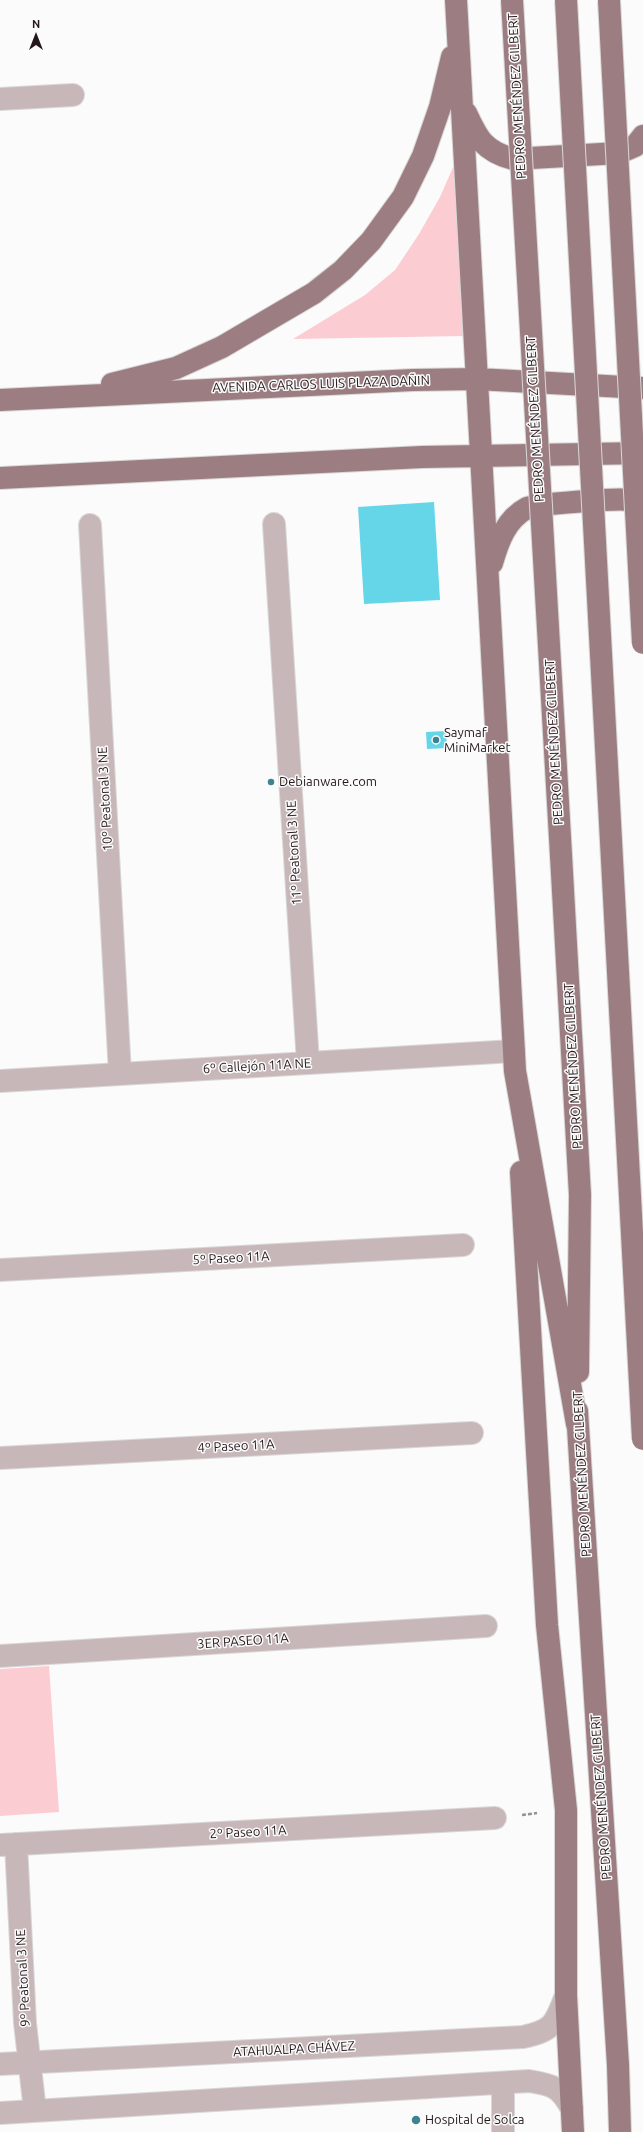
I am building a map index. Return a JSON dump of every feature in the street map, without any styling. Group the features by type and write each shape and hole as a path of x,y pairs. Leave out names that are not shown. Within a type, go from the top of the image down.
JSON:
{"main road":[{"path":"456,0 547,1625 566,1810 566,1995 574,2132"},
{"path":"66,396 176,368 222,348 314,292 343,270 371,241 403,197 423,156 452,66 456,0"},
{"name":"PEDRO MENÉNDEZ GILBERT","path":"512,0 580,1195 577,1424 618,2064 620,2132"},
{"path":"566,0 643,1439"},
{"path":"609,0 643,643"},
{"path":"462,104 475,133 486,148 497,155 513,159 619,153 635,146 643,136"},
{"name":"AVENIDA CARLOS LUIS PLAZA DAÑIN","path":"0,400 405,380 477,379 643,388"},
{"path":"0,478 481,455 643,452"},
{"path":"488,574 503,531 514,518 528,508 547,505 628,500 643,504"},
{"path":"515,1061 577,1424"}],"street":[{"path":"0,99 72,95"},
{"name":"11º Peatonal 3 NE","path":"274,524 308,1063"},
{"name":"10º Peatonal 3 NE","path":"90,525 120,1074"},
{"name":"6º Callejón 11A NE","path":"0,1081 308,1063 515,1061"},
{"name":"5º Paseo 11A","path":"0,1270 463,1245"},
{"name":"4º Paseo 11A","path":"0,1458 472,1433"},
{"name":"3ER PASEO 11A","path":"0,1656 486,1626"},
{"name":"2º Paseo 11A","path":"8,1844 495,1818"},
{"name":"9º Peatonal 3 NE","path":"8,1844 35,2111"},
{"name":"ATAHUALPA CHÁVEZ","path":"0,2064 523,2037 538,2034 552,2027 566,1995"},
{"path":"0,2113 529,2081 556,2087 564,2095 572,2110"},
{"path":"503,2083 503,2132"}],"path":[{"path":"495,1818 566,1810"}],"shaded area":[{"path":"454,165 464,336 293,339 365,295 395,270 419,234 440,197"},
{"path":"49,1666 59,1812 0,1816 0,1669"}],"building":[{"path":"434,502 440,600 364,604 358,507"},
{"name":"Saymaf MiniMarket","path":"446,731 447,748 427,749 426,732"}],"place":[{"name":"Saymaf MiniMarket","path":"436,740"},
{"name":"Debianware.com","path":"271,782"},
{"name":"Hospital de Solca","path":"416,2120"}]}
